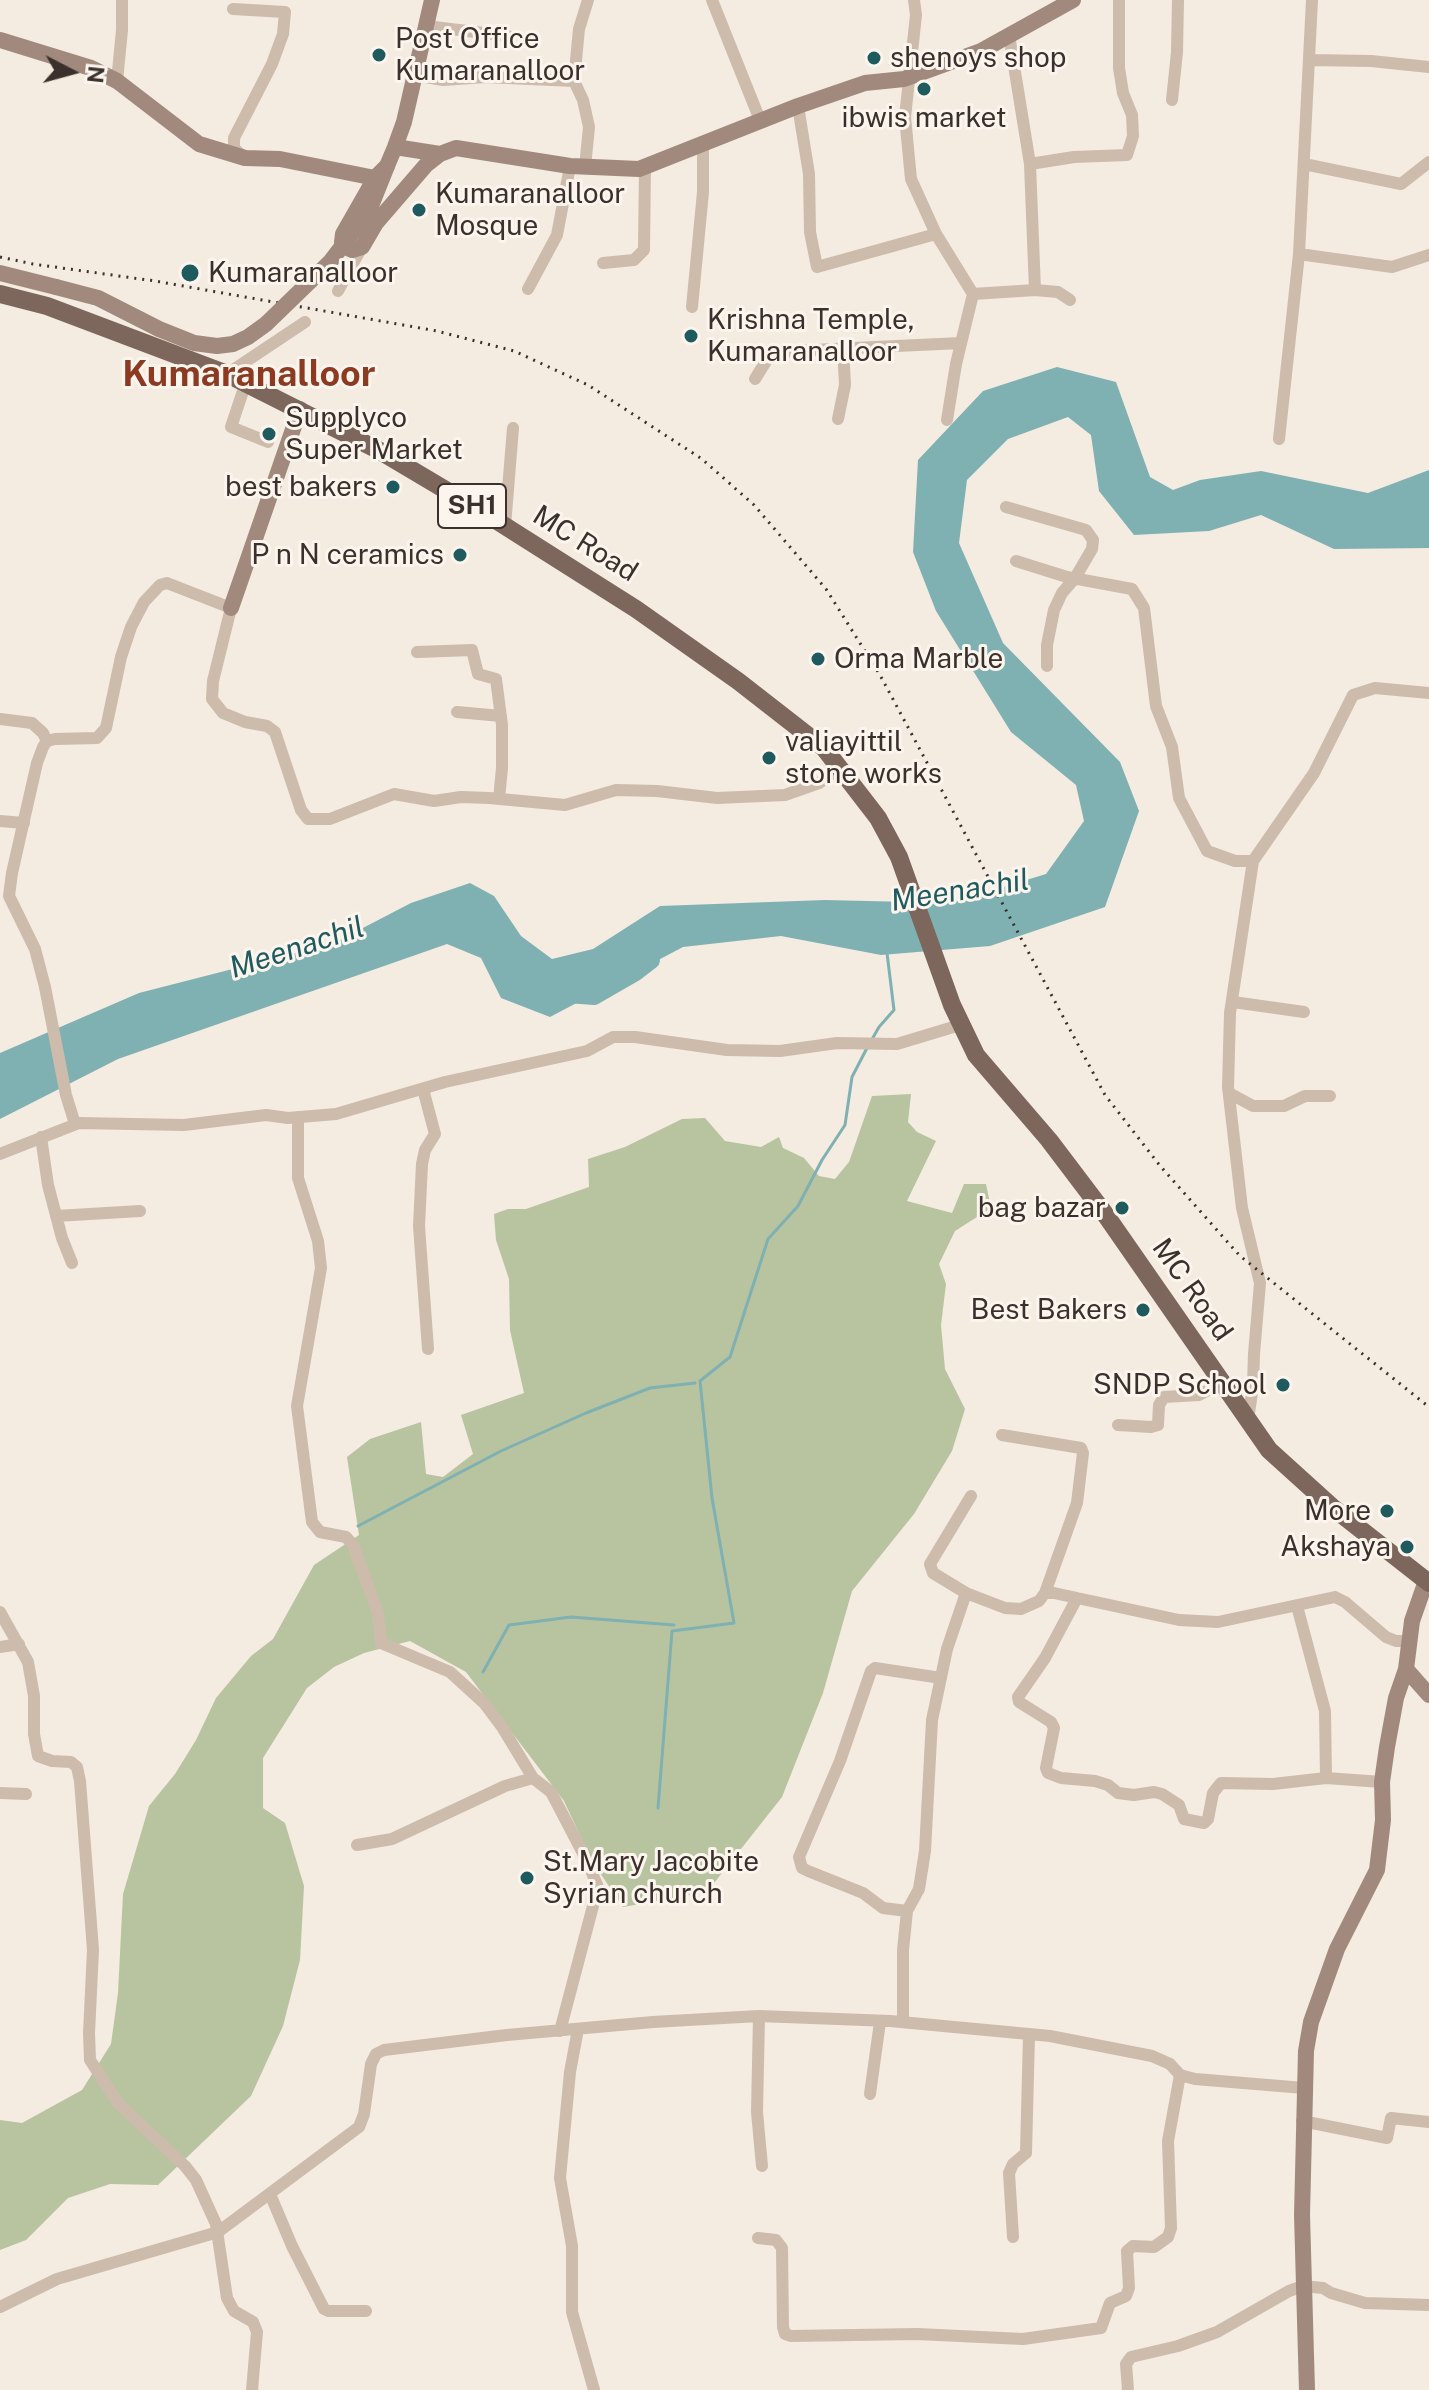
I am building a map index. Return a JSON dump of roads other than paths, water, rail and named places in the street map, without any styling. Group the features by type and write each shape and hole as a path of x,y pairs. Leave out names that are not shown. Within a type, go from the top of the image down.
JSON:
{"main road":[{"name":"MC Road","path":"2,295 47,306 227,374 380,451 636,609 738,681 824,748 878,818 899,857 960,1025 976,1055 1049,1140 1105,1214 1269,1450 1308,1486 1427,1582"}],"street":[{"path":"117,81 122,0"},
{"path":"362,247 352,250 345,247 343,234 395,147 432,0"},
{"path":"528,289 557,235 589,127 583,100 574,81 579,29 588,0"},
{"path":"712,0 760,120"},
{"path":"914,0 916,15 905,117 911,179 936,234 973,294 947,420"},
{"path":"338,291 376,223 426,165 440,154 456,148 578,167 639,169 798,106 865,83 904,79 981,51 1073,0"},
{"path":"1030,164 1074,157 1127,155 1133,136 1132,115 1123,93 1119,68 1119,0"},
{"path":"1172,100 1178,0"},
{"path":"1279,439 1299,254 1312,0"},
{"path":"233,9 285,12 283,34 272,64 234,138 234,148 245,158"},
{"path":"426,26 508,36"},
{"path":"1009,35 1030,164 1035,290"},
{"path":"0,40 91,68 117,81 199,144 245,158 280,159 381,172"},
{"path":"1310,60 1371,61 1429,67"},
{"path":"414,75 443,80 485,77 574,81"},
{"path":"798,106 809,174 810,232 817,267 936,234"},
{"path":"692,307 703,192 703,142"},
{"path":"395,147 440,154"},
{"path":"1304,164 1401,184 1429,162"},
{"path":"603,263 634,260 644,250 645,166"},
{"path":"2,295 5,274 98,298 194,343 217,346 233,344 266,324 330,262 369,211 381,172"},
{"path":"1299,254 1392,267 1429,255"},
{"path":"973,294 1035,290 1058,292 1070,300"},
{"path":"227,374 305,322"},
{"path":"755,379 768,358 790,351 961,343"},
{"path":"838,419 845,385 843,347"},
{"path":"245,385 231,427 268,442"},
{"path":"300,409 231,608 213,681 212,699 223,713 267,726 275,732 301,810 308,819 330,819 394,794 434,801 461,797 565,805 616,790 717,798 785,795 819,783 840,768"},
{"path":"505,526 513,428"},
{"path":"1006,507 1086,530 1093,540 1092,549 1054,610 1047,645 1047,666"},
{"path":"1016,561 1075,578 1132,589 1140,600 1147,624 1156,706 1172,747 1179,798 1207,851 1235,861 1253,861"},
{"path":"47,741 97,738 106,728 121,657 131,627 144,602 160,585 167,583 231,608"},
{"path":"417,652 472,650 478,674 496,679 501,716 499,799"},
{"path":"1247,1422 1253,1386 1260,1283 1242,1208 1229,1093 1230,1013 1253,861 1314,773 1353,695 1375,688 1429,693"},
{"path":"457,712 501,716"},
{"path":"0,719 32,723 47,741"},
{"path":"47,741 37,763 4,898 35,949 75,1124"},
{"path":"0,821 24,823"},
{"path":"1233,1002 1304,1012"},
{"path":"0,1154 75,1124 88,1122 184,1125 266,1115 298,1117 336,1114 423,1089 587,1051 613,1037 780,1051 837,1043 911,1041 960,1025"},
{"path":"423,1089 435,1134 425,1150 422,1164 419,1226 428,1349"},
{"path":"1229,1093 1253,1106 1284,1106 1305,1096 1330,1096"},
{"path":"298,1117 298,1178 318,1241 321,1268 297,1406 312,1522 320,1532 346,1537 353,1545 378,1613 381,1643 450,1672 484,1703 533,1778 551,1792 586,1859 598,1887 560,2031"},
{"path":"41,1137 56,1216 72,1263"},
{"path":"56,1216 140,1211"},
{"path":"1118,1425 1158,1425 1159,1405 1164,1397 1199,1395 1222,1383"},
{"path":"971,1496 930,1564 933,1573 966,1593 1005,1608 1021,1609 1039,1601 1045,1593 1077,1503 1083,1453 1081,1448 1002,1435"},
{"path":"1307,2390 1302,2121 1306,2051 1311,2022 1337,1949 1377,1870 1383,1820 1382,1782 1396,1698 1406,1669 1415,1605 1427,1582"},
{"path":"903,2022 903,1950 907,1911 919,1889 925,1851 932,1720 947,1649 966,1593"},
{"path":"1045,1593 1179,1620 1218,1622 1335,1597 1386,1637 1411,1641"},
{"path":"1077,1598 1045,1658 1018,1697 1019,1702 1051,1722 1054,1728 1046,1768 1048,1773 1061,1778 1095,1781 1108,1785 1118,1793 1162,1794 1179,1805 1184,1819 1204,1823 1208,1819 1213,1793 1221,1783 1273,1784 1326,1778 1382,1782"},
{"path":"1297,1606 1325,1711 1326,1778"},
{"path":"0,1612 28,1662 38,1756 52,1761 71,1762 77,1767 80,1781 93,1950 90,2060 118,2103 196,2180 218,2232 227,2298 234,2311 253,2322 257,2332 252,2390"},
{"path":"0,1647 19,1644"},
{"path":"907,1911 883,1908 863,1893 802,1868 799,1857 840,1761 871,1671 875,1668 941,1678"},
{"path":"1406,1669 1429,1695"},
{"path":"357,1845 392,1839 505,1786 533,1778"},
{"path":"0,1793 26,1794"},
{"path":"0,2307 57,2279 218,2232 359,2127 364,2114 371,2064 376,2054 384,2050 507,2035 759,2016 903,2022 1050,2036 1152,2056 1170,2064 1180,2075 1195,2079 1304,2088"},
{"path":"759,2016 757,2112 762,2166"},
{"path":"870,2094 880,2022"},
{"path":"578,2029 570,2072 560,2178 572,2246 572,2312 594,2390"},
{"path":"1013,2237 1009,2173 1013,2164 1026,2153 1029,2035"},
{"path":"758,2238 776,2240 782,2248 783,2327 785,2334 791,2336 917,2334 1023,2339 1101,2328 1110,2303 1126,2296 1129,2288 1127,2251 1133,2246 1154,2247 1168,2237 1171,2228 1168,2141 1180,2075"},
{"path":"1302,2121 1387,2138 1391,2118 1429,2122"},
{"path":"270,2194 324,2309 366,2311"},
{"path":"1128,2390 1126,2364 1131,2357 1178,2346 1217,2332 1303,2286 1323,2288 1365,2303 1429,2305"}],"water":[{"path":"1057,367 1116,382 1150,477 1173,490 1200,480 1261,471 1368,493 1429,470 1429,548 1334,549 1261,515 1209,531 1134,535 1099,491 1091,435 1068,417 1008,439 967,480 959,543 1003,643 1120,762 1139,811 1105,907 990,946 881,955 781,936 683,947 550,1017 501,998 481,958 447,944 118,1059 0,1119 0,1053 139,993 334,943 411,903 470,883 494,896 521,936 552,959 593,949 660,906 825,900 951,903 1046,874 1084,821 1076,785 1011,732 936,611 913,552 918,460 983,391"}],"waterway":[{"path":"871,1041 894,1010 887,953"},
{"name":"Meenachil","path":"568,994 594,996 651,960"},
{"path":"658,1808 672,1631 734,1623 712,1498 700,1381 730,1357 768,1239 798,1206 845,1125 852,1077 867,1048"},
{"path":"358,1526 501,1451 586,1413 650,1388 695,1383"},
{"path":"483,1672 509,1625 571,1617 674,1625"}],"railway":[{"path":"0,257 437,331 514,351 588,385 702,459 754,505 826,589 880,675 1105,1095 1161,1167 1240,1256 1429,1407"}],"place":[{"name":"Post Office Kumaranalloor","path":"379,55"},
{"name":"shenoys shop","path":"874,58"},
{"name":"ibwis market","path":"924,89"},
{"name":"Kumaranalloor Mosque","path":"419,210"},
{"name":"Kumaranalloor","path":"190,273"},
{"name":"Krishna Temple, Kumaranalloor","path":"691,336"},
{"name":"Supplyco Super Market","path":"269,434"},
{"name":"best bakers","path":"393,487"},
{"name":"P n N ceramics","path":"460,555"},
{"name":"Orma Marble","path":"818,659"},
{"name":"valiayittil stone works","path":"769,758"},
{"name":"bag bazar","path":"1122,1208"},
{"name":"Best Bakers","path":"1143,1310"},
{"name":"SNDP School","path":"1283,1385"},
{"name":"More","path":"1387,1511"},
{"name":"Akshaya","path":"1407,1547"},
{"name":"St.Mary Jacobite Syrian church","path":"527,1878"}],"district":[{"name":"Kumaranalloor","path":"249,375"}]}
